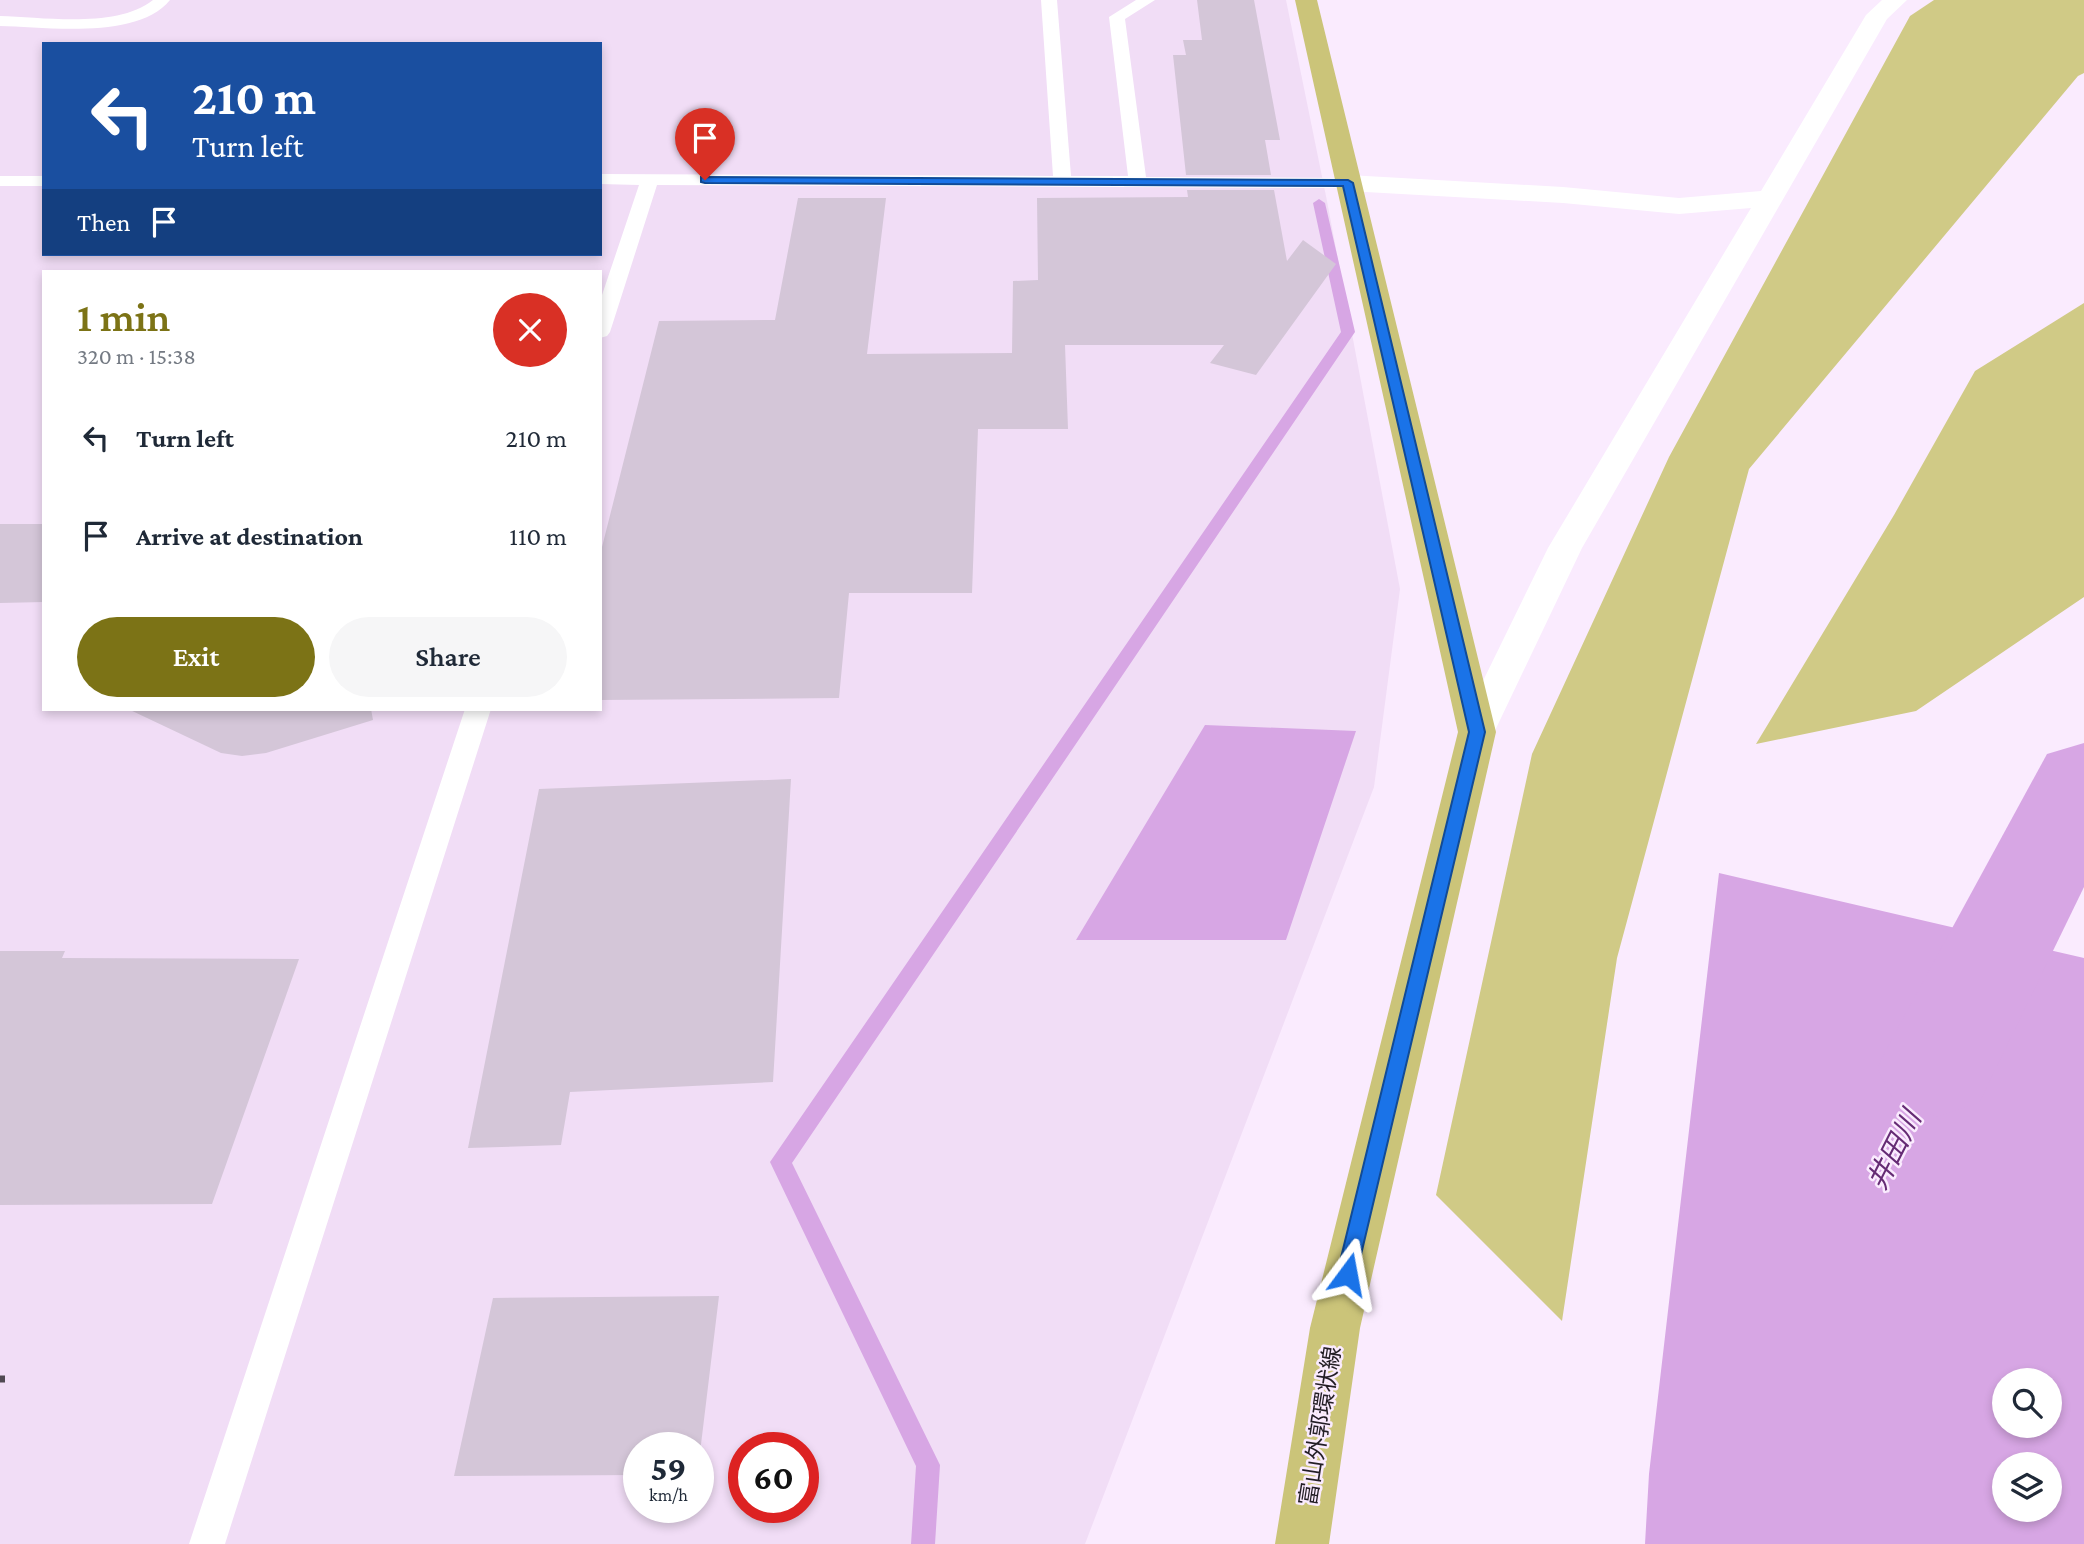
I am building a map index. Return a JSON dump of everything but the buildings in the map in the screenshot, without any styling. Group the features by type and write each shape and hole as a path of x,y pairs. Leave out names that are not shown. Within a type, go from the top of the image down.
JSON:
{"main road":[{"name":"富山外郭環状線","path":"1301,1544 1335,1328 1477,732 1306,0"}],"street":[{"path":"1477,732 1565,548 1878,15 1896,0"},
{"path":"1348,183 1563,195 1679,206 1770,198"}],"lane":[{"path":"0,21 115,21 155,9 162,0"},
{"path":"1049,0 1062,181"},
{"path":"1138,182 1117,17 1147,0"},
{"path":"602,179 1348,183"},
{"path":"602,326 650,179"},
{"path":"0,181 42,181"},
{"path":"207,1544 477,711"}],"shaded area":[{"path":"0,0 1286,0 1400,589 1374,787 1085,1544 0,1544"},
{"path":"1934,0 2084,0 2084,73 2078,76 1749,469 1617,958 1562,1321 1436,1195 1532,754 1669,457 1910,16"},
{"path":"2084,303 2084,597 1916,711 1756,744 1894,515 1975,371"}],"water":[{"path":"1205,725 1356,731 1286,940 1076,940"},
{"path":"1719,873 2084,958 2084,1544 1645,1544 1649,1474"}],"waterway":[{"path":"923,1544 928,1465 781,1162 1348,332 1319,203"},
{"name":"井田川","path":"1937,1068 2084,780"}],"railway":[{"path":"0,1379 5,1379"}],"route":[{"path":"705,180 1348,183 1477,732 1348,1274"}]}
